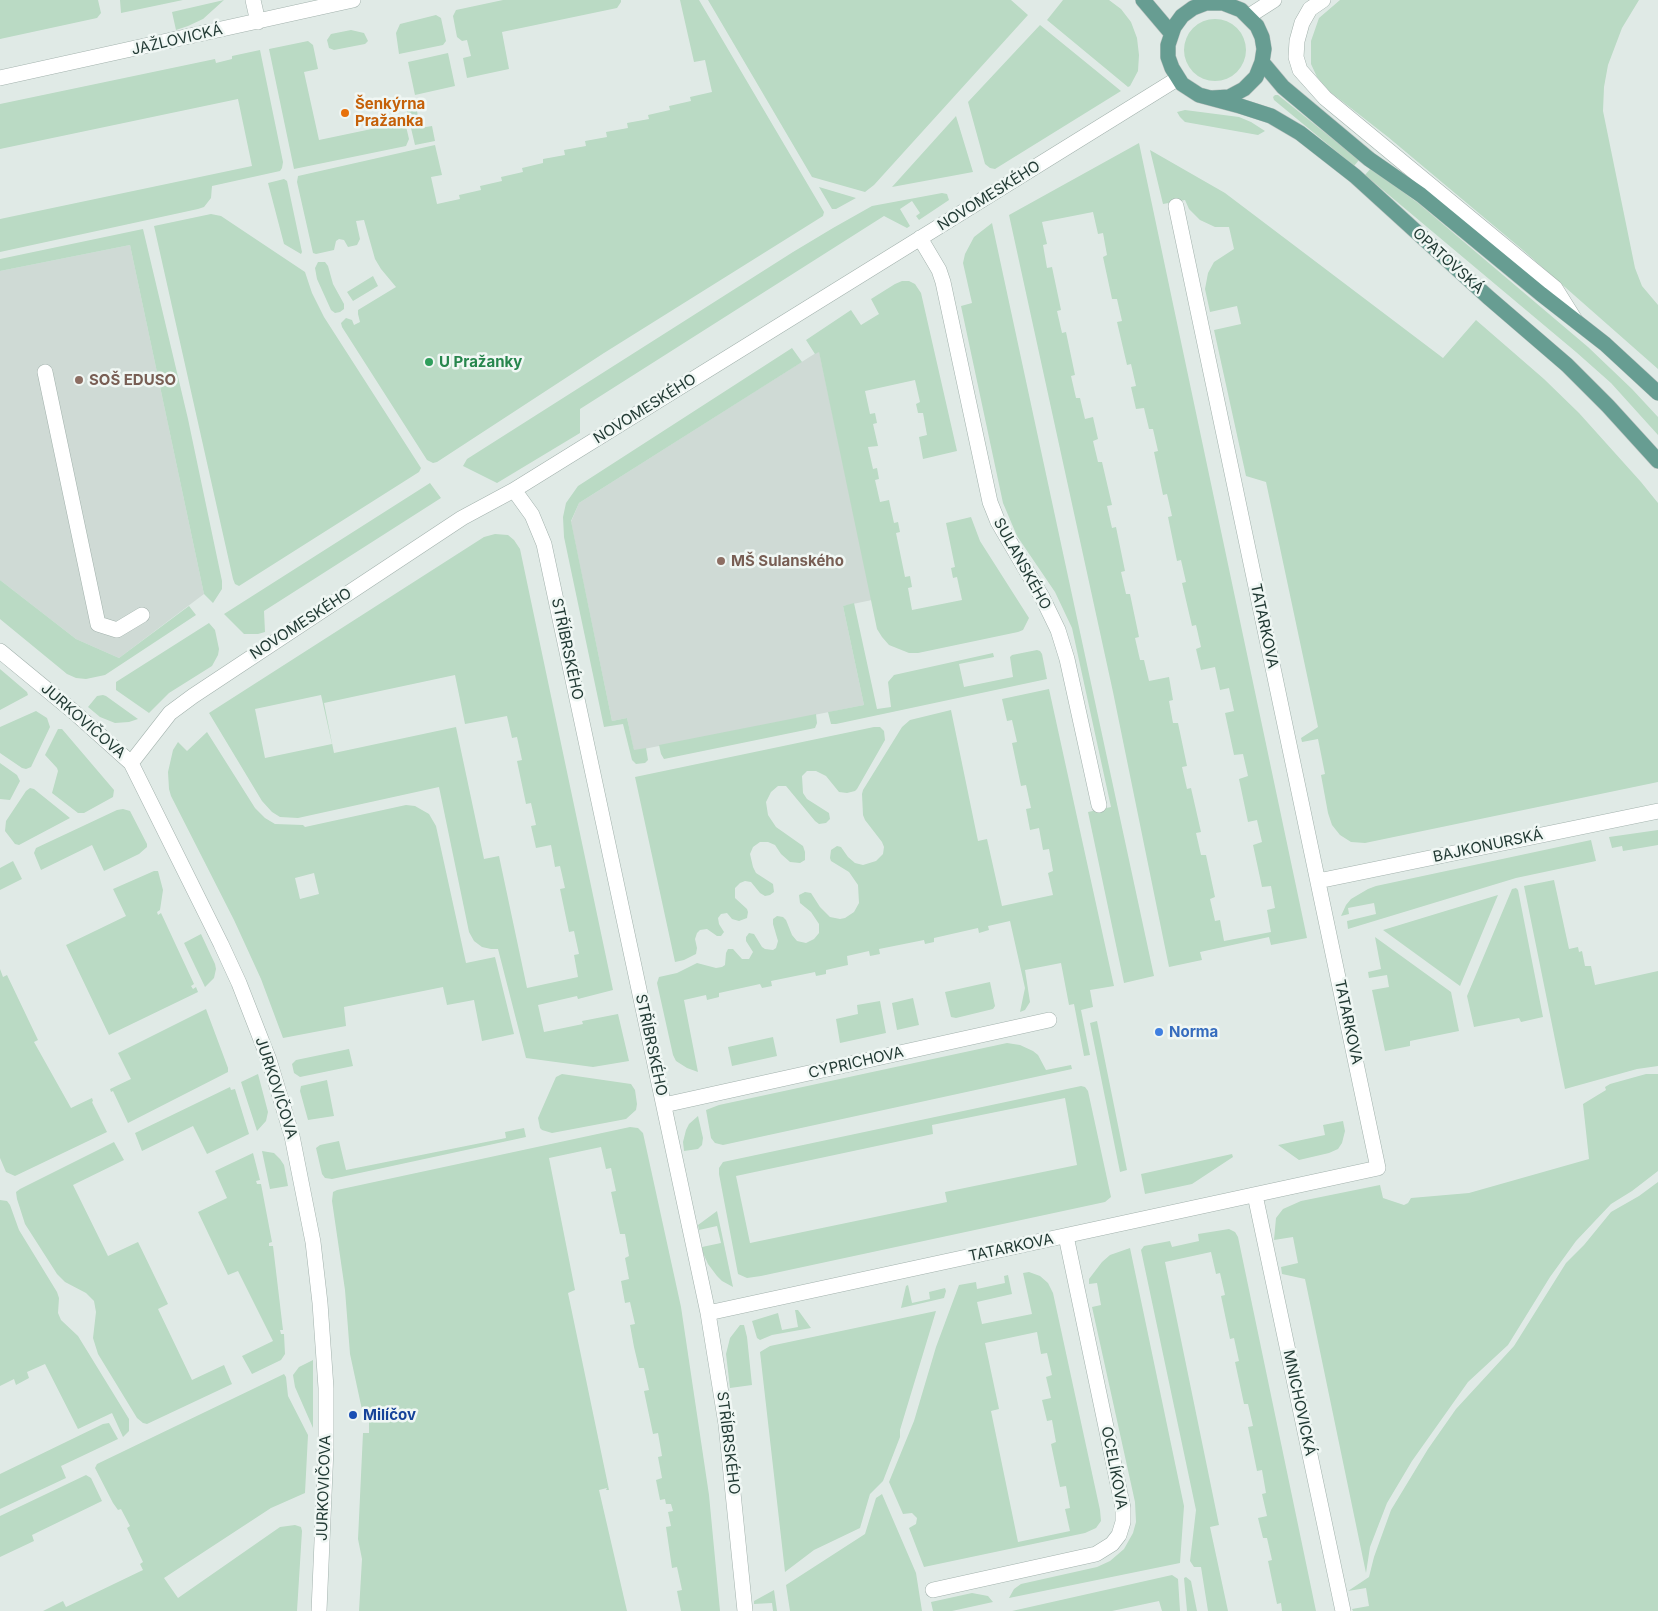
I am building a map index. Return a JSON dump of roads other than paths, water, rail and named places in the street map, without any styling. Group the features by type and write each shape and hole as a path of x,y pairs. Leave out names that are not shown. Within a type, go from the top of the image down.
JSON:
{"main road":[{"path":"1143,0 1171,34"},
{"path":"1177,79 1168,57 1168,45 1171,34 1178,22 1188,12 1211,1 1232,6 1249,16 1257,26 1262,37 1264,49 1262,62 1256,77 1244,89 1229,97 1212,98"},
{"path":"1262,62 1283,87 1369,158 1421,195 1605,344 1658,393"},
{"name":"OPATOVSKÁ","path":"1177,79 1192,92 1264,114 1288,125 1355,176 1488,297 1567,365 1658,460"}],"street":[{"path":"253,0 258,22"},
{"name":"JAŽLOVICKÁ","path":"0,78 353,0"},
{"path":"1249,16 1274,0"},
{"path":"1323,0 1310,9 1302,23 1296,41 1296,57 1300,70 1325,98 1555,288 1575,320"},
{"name":"NOVOMESKÉHO","path":"131,762 170,713 193,696 462,518 514,490 1177,79"},
{"name":"TATARKOVA","path":"708,1313 1378,1168 1176,206"},
{"name":"SULANSKÉHO","path":"920,238 939,270 943,282 993,511 1042,597 1058,630 1067,659 1099,806"},
{"path":"45,372 98,624 117,630 142,615"},
{"name":"STŘÍBRSKÉHO","path":"514,490 532,515 544,544 708,1313 726,1424 745,1611"},
{"name":"JURKOVIČOVA","path":"0,651 131,762 239,983 269,1060 292,1136 313,1242 324,1351 326,1448 318,1611"},
{"name":"BAJKONURSKÁ","path":"1318,881 1658,811"},
{"name":"CYPRICHOVA","path":"664,1105 1049,1020"},
{"name":"MNICHOVICKÁ","path":"1255,1195 1343,1611"},
{"name":"OCELÍKOVA","path":"933,1590 1096,1554 1112,1544 1119,1535 1123,1522 1123,1508 1066,1236"}],"place":[{"name":"Šenkýrna Pražanka","path":"345,113"},
{"name":"U Pražanky","path":"429,362"},
{"name":"SOŠ EDUSO","path":"79,380"},
{"name":"MŠ Sulanského","path":"721,561"},
{"name":"Norma","path":"1159,1032"},
{"name":"Milíčov","path":"353,1415"}]}
